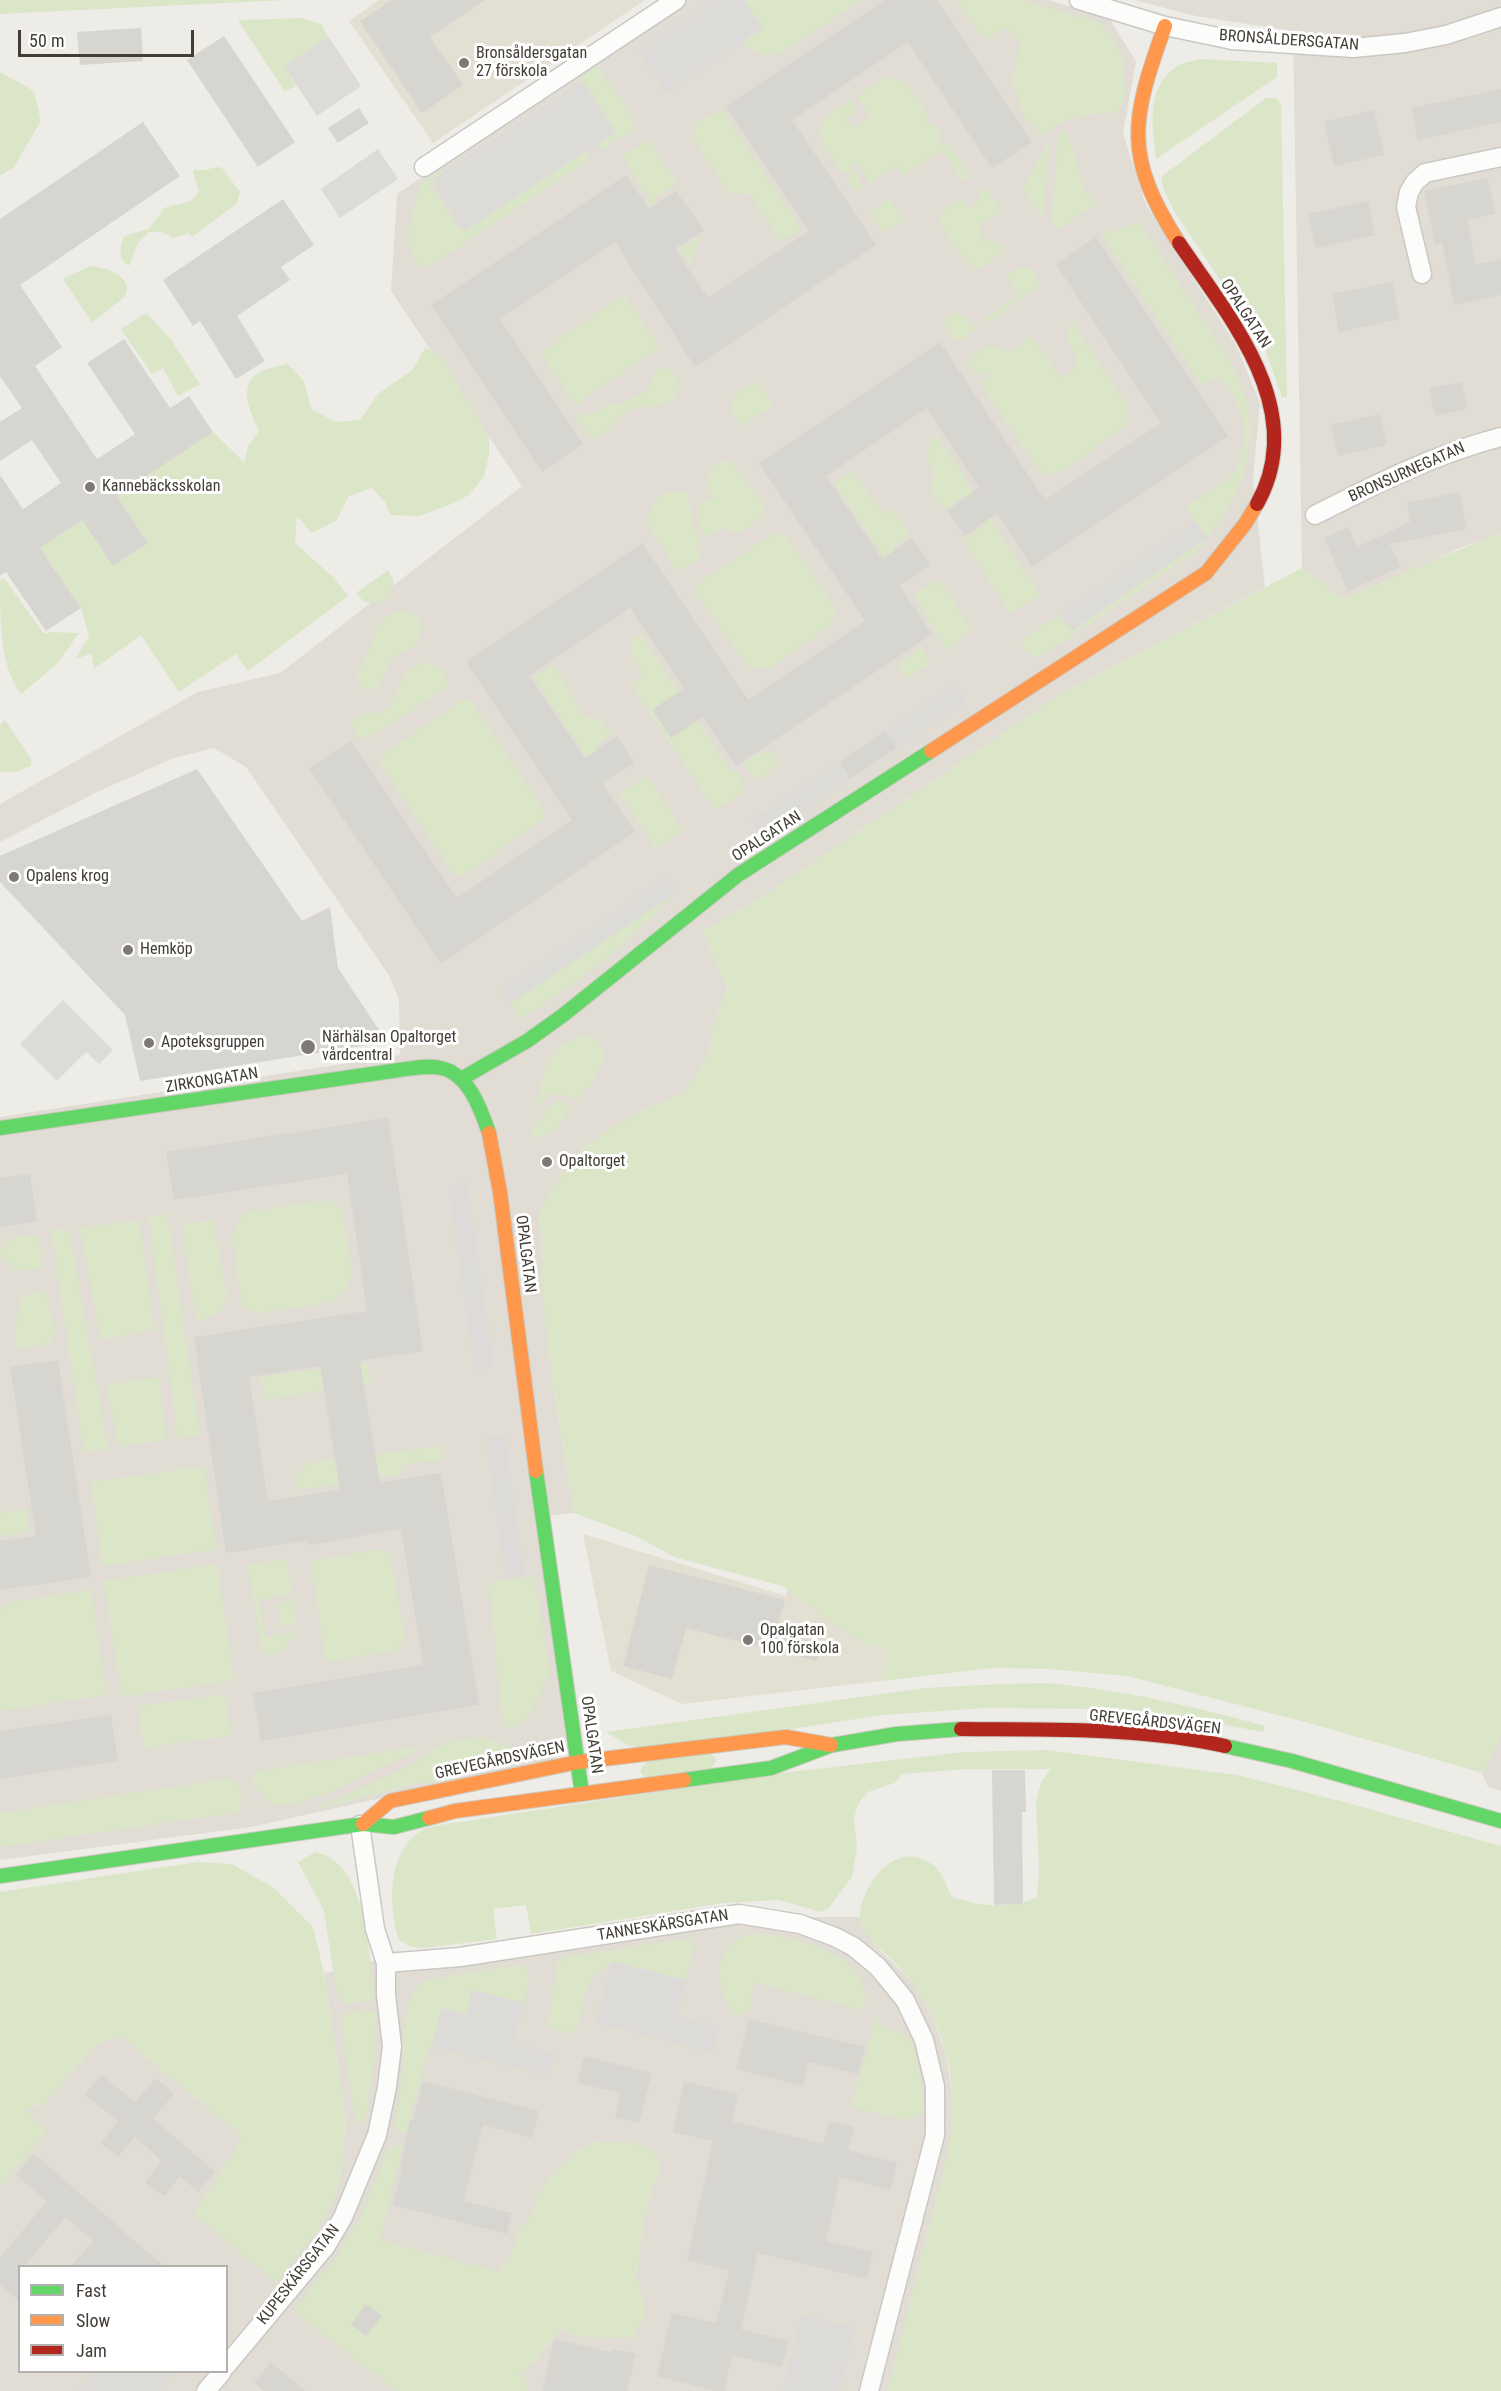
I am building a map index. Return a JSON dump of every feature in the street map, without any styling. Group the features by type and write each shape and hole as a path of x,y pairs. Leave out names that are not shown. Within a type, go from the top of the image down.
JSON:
{"street":[{"path":"423,167 676,0"},
{"name":"BRONSÅLDERSGATAN","path":"1079,0 1165,26 1232,40 1353,48 1405,43 1446,35 1501,17"},
{"name":"OPALGATAN","path":"582,1794 496,1170 486,1128 474,1097 461,1079 536,1035 561,1017 696,905 738,875 1206,573 1233,544 1248,523 1261,499 1274,449 1271,404 1255,357 1156,208 1142,171 1137,142 1144,87 1165,26"},
{"path":"1422,274 1406,207 1409,192 1415,182 1425,173 1501,157"},
{"name":"BRONSURNEGATAN","path":"1316,515 1426,461 1501,437"},
{"name":"ZIRKONGATAN","path":"0,1128 428,1067 450,1070 461,1079"},
{"name":"GREVEGÅRDSVÄGEN","path":"0,1875 361,1824 394,1827 455,1811 771,1768 832,1745 897,1734 961,1729 1102,1732 1202,1742 1292,1761 1501,1821"},
{"name":"GREVEGÅRDSVÄGEN","path":"361,1824 390,1801 578,1761 786,1737 832,1745"},
{"name":"KUPESKÄRSGATAN","path":"228,2364 326,2246 343,2217 361,2178 377,2135 387,2087 392,2046 386,1995 386,1963 375,1929 361,1824"},
{"name":"TANNESKÄRSGATAN","path":"386,1963 460,1957 739,1914 800,1924 835,1937 854,1947 878,1966 905,2000 924,2040 935,2086 935,2135 869,2391"},
{"path":"206,2391 221,2373"}],"shaded area":[{"name":"Bronsåldersgatan 27 förskola","path":"379,0 645,0 433,143 349,21"},
{"path":"686,0 1049,0 1109,18 1136,61 1123,134 1146,205 1236,345 1260,403 1253,478 1265,587 1064,692 768,893 703,932 728,988 715,1020 708,1057 683,1093 631,1116 539,1212 552,1377 574,1513 538,1517 567,1749 552,1760 251,1827 0,1860 0,1117 400,1055 399,999 388,974 246,767 214,748 174,758 97,792 0,842 0,804 198,692 280,673 522,486 391,291 397,194"},
{"path":"715,0 744,0 763,28 667,93 639,51"},
{"path":"1134,0 1501,0 1501,534 1457,549 1397,578 1342,599 1302,568 1293,31 1196,16"},
{"path":"328,36 361,86 317,116 284,66"},
{"path":"583,81 616,132 464,231 432,180"},
{"path":"378,149 398,179 340,218 321,189"},
{"path":"1195,521 1207,538 1072,631 1061,614"},
{"path":"956,685 967,702 896,748 885,731"},
{"path":"840,762 850,779 761,837 750,821"},
{"path":"666,878 676,893 509,1004 500,990"},
{"path":"63,1000 113,1050 99,1064 86,1052 57,1081 20,1044"},
{"path":"467,1183 494,1367 475,1370 448,1186"},
{"path":"504,1434 524,1575 505,1577 485,1437"},
{"name":"Opalgatan 100 förskola","path":"583,1534 786,1596 794,1562 900,1610 881,1681 682,1704 611,1671"},
{"path":"1501,1735 1501,1791 1488,1787 1482,1773"},
{"path":"739,1907 808,1917 859,1917 874,1944 918,1988 934,2021 946,2054 953,2098 951,2142 888,2391 496,2391 534,2362 560,2329 585,2337 646,2315 636,2276 644,2218 652,2189 661,2170 642,2146 619,2142 596,2142 575,2152 548,2180 537,2197 533,2215 518,2233 514,2250 499,2272 335,2341 397,2391 0,2391 0,2119 45,2102 98,2043 120,2036 243,2136 317,2232 339,2186 346,2122 324,1973 394,1956 471,1949"},
{"path":"612,1961 686,1980 677,2016 719,2027 712,2053 596,2023"},
{"path":"472,1990 524,2003 513,2043 555,2054 549,2076 432,2047 442,2008 466,2014"},
{"path":"801,2315 855,2328 839,2391 782,2391"},
{"path":"94,2373 174,2373 158,2391 79,2391"}],"green space":[{"path":"0,0 286,0 0,14"},
{"path":"744,0 862,0 781,53 765,56 742,43 763,28"},
{"path":"956,0 1022,0 1098,22 1112,37 1122,53 1125,95 1118,112 1088,115 1058,123 1042,135 1024,117 1012,81 1020,44 1006,28 985,40"},
{"path":"302,18 321,24 328,36 284,66 296,85 285,92 238,20"},
{"path":"1201,59 1277,63 1277,77 1156,159 1153,108 1160,84 1168,73 1179,65"},
{"path":"598,66 624,104 634,124 632,130 602,150 595,143 613,129 578,78"},
{"path":"0,72 34,91 41,121 14,167 0,176"},
{"path":"896,78 907,84 929,117 924,121 927,125 932,122 943,138 938,141 942,147 948,143 971,175 963,181 941,150 904,176 896,166 871,184 855,162 850,166 863,186 856,191 847,178 851,175 848,171 843,174 829,154 820,131 826,117 850,100 858,111 846,118 853,128 871,116 857,96 882,79"},
{"path":"1266,98 1276,98 1281,105 1287,397 1282,397 1264,346 1176,214 1164,191 1161,177"},
{"path":"721,109 801,228 781,241 750,195 729,193 692,137 697,123"},
{"path":"1067,130 1084,189 1097,204 1058,229 1055,228 1052,217 1058,138 1062,131"},
{"path":"648,140 677,183 654,199 685,247 702,234 689,264 622,156"},
{"path":"1047,144 1050,144 1042,218 1023,189"},
{"path":"584,148 590,156 585,163 432,265 421,266 411,257 409,230 420,184 441,171 443,173 429,184 461,231"},
{"path":"222,168 240,192 237,203 192,237 189,233 173,238 162,232 149,232 138,243 129,266 125,263 120,252 124,236 149,229 164,208 193,199 199,191 194,170"},
{"path":"985,187 1003,213 992,216 981,225 981,235 984,241 990,239 1003,247 1002,252 978,268 973,267 962,256 938,216 960,199 967,208 974,207"},
{"path":"889,198 903,220 888,230 881,230 870,213"},
{"path":"1139,221 1230,361 1239,380 1249,414 1249,452 1245,471 1230,506 1208,538 1195,552 1042,656 1034,657 1023,650 1022,641 1025,637 1058,616 1071,628 1204,537 1187,510 1188,506 1228,478 1237,469 1241,458 1244,441 1243,421 1231,392 1216,377 1202,386 1102,235"},
{"path":"90,266 117,274 126,283 127,289 125,296 92,323 63,279"},
{"path":"1023,266 1035,273 1038,287 987,323 984,319 1020,295 1006,275"},
{"path":"624,294 660,347 576,405 540,353"},
{"path":"146,313 170,338 200,384 178,396 163,368 152,374 121,329"},
{"path":"951,313 964,316 978,329 961,340 954,339 945,326 945,319"},
{"path":"1072,321 1128,406 1125,426 1062,472 1049,475 1037,468 980,383 987,377 983,371 976,376 970,368 969,359 987,346 1009,352 1031,336 1062,378 1077,367 1073,348 1065,337"},
{"path":"426,347 444,361 489,437 489,454 484,476 469,495 419,516 390,515 385,502 372,488 349,496 336,521 312,533 297,516 295,543 333,577 348,596 248,671 236,654 179,692 141,635 94,669 91,653 77,659 89,637 81,608 40,548 82,520 113,566 148,543 117,496 213,432 244,462 248,446 259,431 249,408 247,392 253,378 260,372 288,364 304,381 311,409 336,422 360,420 378,394 412,370"},
{"path":"667,367 672,370 678,383 672,400 626,412 600,437 595,439 588,436 575,417 581,413 585,416 608,405 623,403 644,393 655,374"},
{"path":"756,381 773,406 740,428 731,404 735,395"},
{"path":"937,435 1040,595 1010,613 963,540 983,527 963,496 944,510 930,489 935,472 926,458 931,441"},
{"path":"724,460 733,463 764,504 762,517 738,534 723,528 706,538 699,526 697,507 713,497 705,485 715,464"},
{"path":"852,470 883,514 893,509 909,533 892,549 913,577 903,584 834,484"},
{"path":"671,492 688,493 693,526 700,538 697,542 700,558 682,570 674,567 649,525 651,508 657,500"},
{"path":"774,533 785,535 837,610 831,625 769,669 749,668 695,592 697,584"},
{"path":"1501,534 1501,1735 1482,1773 1316,1725 1127,1676 1048,1669 993,1668 881,1681 888,1651 862,1643 782,1586 674,1557 638,1537 574,1513 552,1377 542,1292 539,1212 564,1171 584,1146 631,1116 683,1093 708,1057 715,1020 728,988 703,932 768,893 1064,692 1302,568 1342,599"},
{"path":"388,570 394,582 389,597 376,604 363,601 356,593"},
{"path":"4,578 44,634 79,633 57,664 21,694 14,683 5,656 0,609 0,580"},
{"path":"939,578 971,630 947,651 914,595"},
{"path":"404,611 419,619 420,638 390,663 379,686 372,690 363,690 357,683 358,676 378,627 388,616"},
{"path":"641,634 732,772 738,771 745,791 715,810 632,686 643,675 630,652 632,640"},
{"path":"920,645 931,664 907,679 899,666"},
{"path":"430,663 443,672 447,679 447,687 369,738 358,737 352,726 353,722 361,714 377,713 388,707 408,671 417,665"},
{"path":"555,664 582,716 601,720 612,734 597,747 614,776 604,783 534,678"},
{"path":"462,700 471,701 544,809 543,819 463,876 453,874 380,763 383,754"},
{"path":"5,720 31,759 31,766 15,772 0,772 0,725"},
{"path":"767,751 780,765 755,780 744,764 756,755"},
{"path":"647,775 683,831 656,849 619,793"},
{"path":"676,893 627,941 574,984 520,1019 509,1004"},
{"path":"584,1036 597,1040 603,1051 603,1059 597,1074 577,1101 563,1094 553,1094 549,1095 541,1106 537,1106 548,1062 554,1053 571,1040"},
{"path":"558,1100 571,1107 554,1130 543,1136 529,1135 547,1109"},
{"path":"329,1200 342,1209 352,1272 347,1290 332,1302 255,1314 242,1306 232,1233 245,1212"},
{"path":"167,1213 200,1436 178,1438 149,1217"},
{"path":"139,1220 154,1329 101,1340 80,1228"},
{"path":"213,1220 227,1297 221,1309 212,1317 196,1320 182,1224"},
{"path":"51,1228 69,1230 108,1449 84,1452"},
{"path":"25,1235 38,1237 42,1251 40,1269 15,1270 0,1256 3,1247 9,1241"},
{"path":"46,1290 55,1335 50,1343 30,1348 15,1346 16,1322 22,1296"},
{"path":"366,1362 371,1383 264,1400 261,1377"},
{"path":"159,1377 166,1440 118,1447 107,1385"},
{"path":"441,1446 443,1459 401,1465 402,1474 298,1490 296,1477 305,1464"},
{"path":"204,1466 216,1549 103,1566 91,1482"},
{"path":"26,1509 30,1532 0,1536 0,1513"},
{"path":"381,1549 390,1555 405,1638 398,1650 326,1662 311,1561"},
{"path":"287,1559 292,1593 259,1600 265,1636 298,1631 280,1652 270,1656 262,1651 248,1565"},
{"path":"217,1564 234,1680 122,1697 104,1581"},
{"path":"534,1576 550,1675 531,1712 515,1728 503,1726 489,1583"},
{"path":"91,1590 107,1695 0,1711 0,1610 4,1609 3,1603"},
{"path":"293,1600 297,1624 281,1627 277,1603"},
{"path":"1058,1684 1141,1696 1265,1726 1264,1732 1174,1716 1088,1709 986,1708 883,1715 652,1750 627,1745 606,1732 925,1688"},
{"path":"225,1694 231,1736 144,1748 138,1706"},
{"path":"481,1737 535,1754 525,1762 404,1787 314,1810 407,1767 444,1743"},
{"path":"423,1746 334,1790 290,1805 277,1805 266,1801 253,1781 254,1774 259,1771"},
{"path":"1047,1750 1237,1775 1501,1846 1501,2391 888,2391 948,2148 952,2102 951,2078 942,2040 923,1999 896,1964 864,1931 860,1919 863,1900 868,1888 885,1866 896,1859 908,1856 921,1858 934,1866 943,1877 952,1897 973,1903 1006,1905 1037,1897 1039,1870 1036,1802 1041,1782 1051,1769 967,1769 902,1774 895,1783 868,1792 858,1804 854,1819 857,1848 852,1877 828,1909 821,1912 779,1900 724,1903 531,1934 526,1905 493,1909 497,1939 425,1948 411,1947 399,1940 395,1926 392,1895 397,1864 412,1838 430,1827 773,1774 963,1752"},
{"path":"709,1752 717,1760 710,1770 645,1779 640,1771 646,1761"},
{"path":"233,1778 242,1791 240,1812 0,1847 0,1813"},
{"path":"316,1852 333,1859 346,1873 355,1891 367,1935 374,1997 372,2001 345,2004 337,1995 324,1911 298,1862"},
{"path":"197,1862 232,1864 274,1888 313,1927 324,1973 346,2122 339,2186 317,2232 276,2283 194,2214 243,2136 120,2036 98,2043 45,2102 25,2110 47,2132 0,2186 0,1892"},
{"path":"752,1933 788,1938 809,1944 845,1962 858,1975 865,1991 864,2010 755,1983 748,2012 742,2015 733,2013 721,1985 720,1966 727,1948"},
{"path":"693,1938 694,1948 686,1980 612,1961 590,1980 579,2022 573,2034 548,2028 557,1963 565,1957"},
{"path":"518,1965 526,1967 529,1976 524,2003 472,1990 466,2014 442,2009 432,2047 428,2050 406,2134 397,2132 394,2121 401,2087 405,2023 407,2010 415,1990 426,1980"},
{"path":"370,2010 376,2013 375,2058 365,2122 358,2122 354,2113 341,2021 349,2013"},
{"path":"876,2016 883,2027 900,2032 910,2040 919,2070 924,2111 917,2117 908,2120 851,2107"},
{"path":"596,2142 626,2142 641,2145 654,2154 661,2170 652,2189 644,2218 636,2276 646,2314 632,2338 585,2337 560,2329 534,2362 519,2376 525,2378 528,2387 526,2391 397,2391 297,2314 296,2307 335,2258 362,2214 389,2147 403,2144 380,2240 499,2272 514,2250 518,2233 533,2215 537,2197 548,2180 575,2152"}],"building":[{"path":"392,0 485,0 430,37 463,85 422,113 360,21"},
{"path":"885,0 937,0 1032,142 992,168 908,42 792,120 876,245 695,367 615,242 500,319 583,444 542,472 431,305 626,175 649,209 676,191 704,230 675,249 708,298 809,231 726,106"},
{"path":"141,28 143,61 80,65 77,32"},
{"path":"224,36 295,142 258,167 187,60"},
{"path":"1501,89 1501,122 1418,140 1411,108"},
{"path":"359,108 369,123 338,143 328,128"},
{"path":"1374,110 1384,155 1334,166 1324,122"},
{"path":"143,122 180,176 20,285 62,347 35,366 97,459 135,434 87,363 124,339 170,408 189,396 213,432 117,496 148,543 113,566 82,520 40,548 81,608 46,631 6,572 0,576 0,475 23,509 61,483 32,440 0,461 0,422 22,408 0,376 0,219"},
{"path":"1488,178 1495,214 1467,220 1476,264 1501,259 1501,295 1454,305 1442,242 1435,244 1424,191"},
{"path":"283,199 314,245 281,267 290,280 237,316 265,361 236,379 200,321 193,326 163,280"},
{"path":"1368,201 1375,235 1316,248 1308,214"},
{"path":"1096,237 1228,436 1032,567 997,513 965,536 947,511 979,488 927,408 826,476 882,559 912,538 930,565 900,586 932,634 736,766 703,717 671,738 652,710 684,688 630,608 529,676 585,758 617,736 634,763 602,783 635,832 441,964 309,768 351,741 457,898 572,820 466,662 642,543 748,700 865,621 759,463 940,342 1045,500 1161,423 1056,264"},
{"path":"1392,282 1400,319 1339,332 1332,294"},
{"path":"1462,382 1467,409 1435,416 1429,388"},
{"path":"1380,414 1387,445 1338,456 1331,425"},
{"path":"1459,492 1467,529 1390,544 1401,567 1348,591 1324,538 1348,527 1357,547 1410,522 1407,503"},
{"path":"885,731 896,748 850,779 840,762"},
{"path":"197,769 302,921 330,907 338,968 387,1042 140,1081 125,1015 0,882 0,856"},
{"path":"388,1118 423,1351 360,1361 380,1483 441,1473 479,1705 261,1741 253,1693 423,1665 401,1529 308,1545 307,1541 226,1553 194,1337 367,1311 347,1174 174,1200 166,1152","holes":["320,1366 340,1490 268,1501 249,1377"]},
{"path":"30,1174 37,1222 0,1227 0,1178"},
{"path":"58,1360 91,1577 0,1590 0,1541 36,1536 10,1367"},
{"path":"649,1565 785,1600 776,1632 821,1644 817,1661 686,1628 672,1679 623,1666"},
{"path":"111,1715 118,1761 0,1779 0,1731"},
{"path":"992,1770 1025,1770 1026,1812 1022,1812 1023,1904 994,1905"},
{"path":"749,2019 865,2047 858,2074 809,2062 803,2086 736,2069"},
{"path":"584,2056 652,2073 639,2123 615,2117 620,2093 577,2083"},
{"path":"102,2075 135,2102 156,2078 174,2094 153,2118 215,2172 198,2192 180,2176 164,2196 145,2182 162,2161 135,2137 118,2157 101,2143 118,2122 85,2094"},
{"path":"423,2081 539,2111 532,2138 483,2125 464,2201 512,2213 507,2234 393,2205 402,2170 400,2169 410,2120 413,2120"},
{"path":"684,2081 738,2094 732,2121 823,2144 829,2121 854,2127 848,2150 897,2163 890,2190 840,2177 826,2241 873,2252 867,2279 758,2253 741,2329 789,2341 782,2367 732,2355 724,2391 715,2391 657,2376 672,2313 716,2323 729,2271 687,2260 713,2141 673,2132"},
{"path":"34,2154 163,2265 72,2265 93,2241 66,2217 25,2265 18,2265 18,2299 0,2284 0,2258 47,2201 16,2175"},
{"path":"366,2304 382,2316 366,2336 351,2324"},
{"path":"554,2339 611,2352 611,2349 636,2354 627,2391 542,2391"},
{"path":"271,2362 305,2391 264,2391 254,2382"}],"traffic: fast":[{"path":"461,1079 527,1041 562,1016 738,875 931,751"},
{"path":"0,1128 410,1068 430,1067 441,1068 459,1077 478,1104 489,1133"},
{"path":"536,1471 582,1794"},
{"path":"684,1780 771,1768 832,1745 897,1734 961,1729"},
{"path":"1225,1746 1292,1761 1501,1821"},
{"path":"0,1876 363,1824 394,1827 429,1818"}],"traffic: slow":[{"path":"1165,26 1145,87 1138,137 1141,161 1148,186 1179,243"},
{"path":"931,751 1206,573 1245,524 1257,504"},
{"path":"489,1133 500,1192 536,1471"},
{"path":"363,1824 390,1801 578,1762 786,1737 831,1745"},
{"path":"429,1818 455,1811 684,1780"}],"traffic: jam":[{"path":"1179,243 1240,333 1257,366 1269,400 1274,434 1271,469 1257,504"},
{"path":"961,1729 1060,1730 1160,1735 1225,1746"}],"place":[{"name":"Bronsåldersgatan 27 förskola","path":"464,63"},
{"name":"Kannebäcksskolan","path":"90,487"},
{"name":"Opalens krog","path":"14,877"},
{"name":"Hemköp","path":"128,950"},
{"name":"Apoteksgruppen","path":"149,1043"},
{"name":"Närhälsan Opaltorget vårdcentral","path":"308,1047"},
{"name":"Opaltorget","path":"547,1162"},
{"name":"Opalgatan 100 förskola","path":"748,1640"}]}
